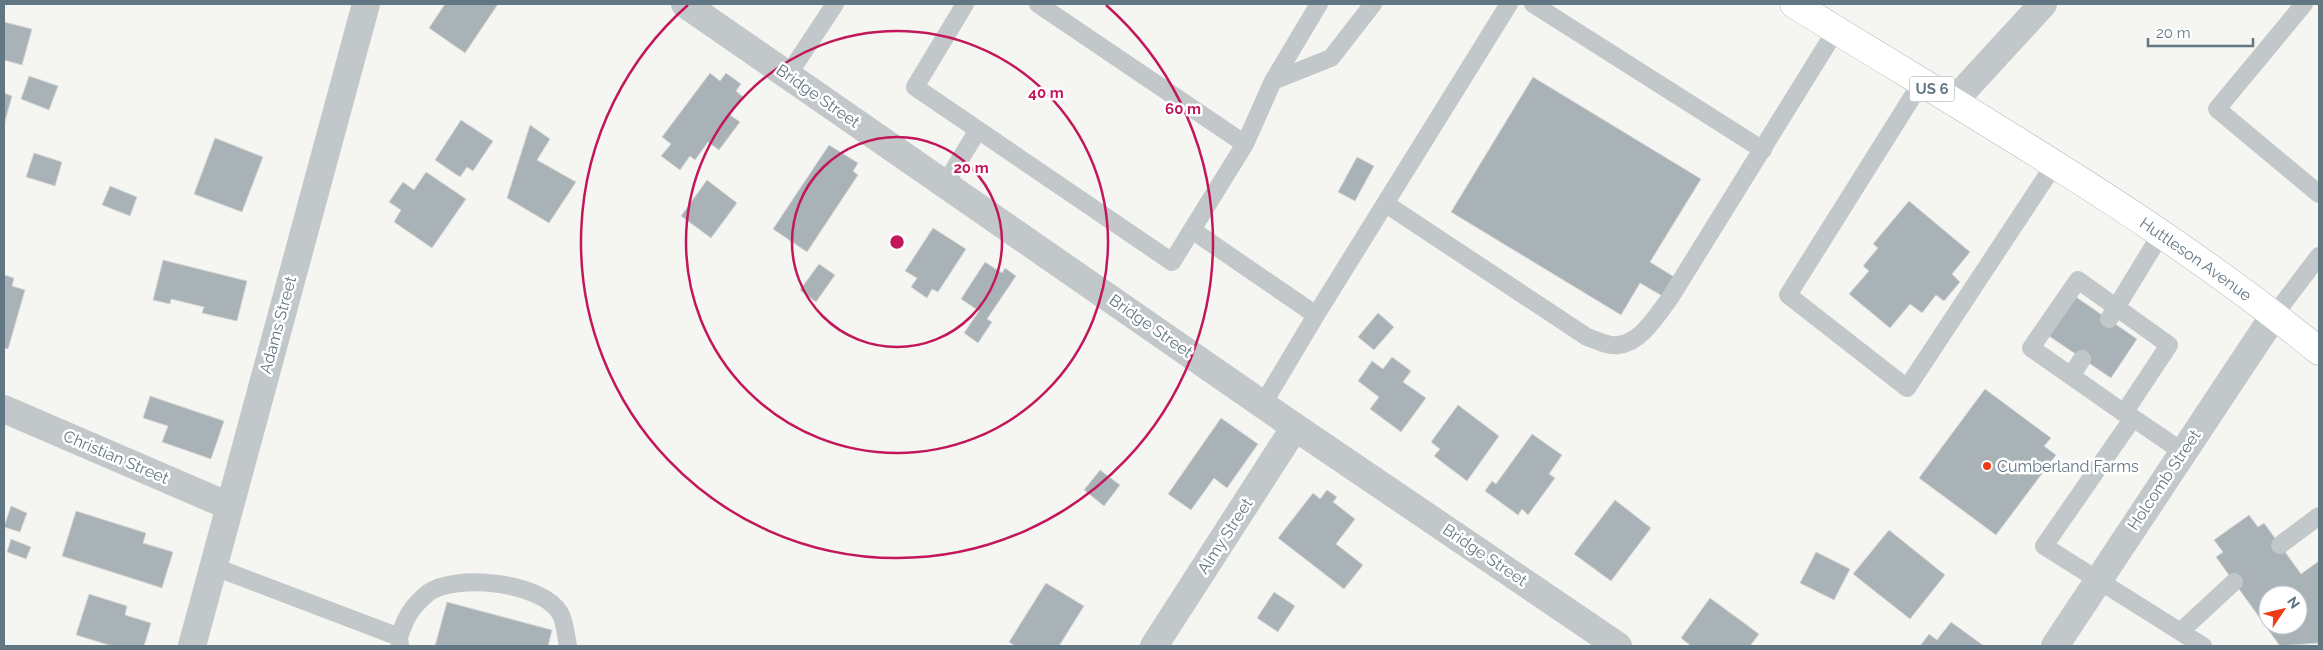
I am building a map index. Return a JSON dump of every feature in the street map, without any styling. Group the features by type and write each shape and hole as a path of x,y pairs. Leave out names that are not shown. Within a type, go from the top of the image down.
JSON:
{"highway":[{"name":"US 6","path":"1794,4 2061,170"},
{"name":"Huttleson Avenue","path":"2061,170 2161,234 2275,314 2319,351"}],"street":[{"name":"Adams Street","path":"192,646 212,566 366,4"},
{"name":"Bridge Street","path":"685,4 1608,643"},
{"path":"1953,102 2043,4"},
{"name":"Holcomb Street","path":"2054,646 2275,314"},
{"name":"Christian Street","path":"4,409 229,506"},
{"name":"Almy Street","path":"1154,646 1295,427"}],"lane":[{"path":"788,75 835,4"},
{"path":"965,4 915,87 1172,262 1245,144 1273,81 1319,4"},
{"path":"1038,4 1245,144"},
{"path":"1273,81 1331,58 1373,4"},
{"path":"1263,404 1509,4"},
{"path":"1533,4 1763,150"},
{"path":"2304,4 2217,109 2319,194"},
{"path":"1386,204 1588,337 1617,346 1632,340 1647,328 1670,298 1836,30"},
{"path":"1921,83 1788,294 1907,388 2061,170"},
{"path":"945,184 978,130"},
{"path":"1192,230 1316,315"},
{"path":"2112,313 2161,234"},
{"path":"2275,314 2319,256"},
{"path":"2183,452 2128,415 2031,348 2078,280 2112,313 2168,345 2128,415 2044,546 2203,646"},
{"path":"2071,376 2082,359"},
{"path":"2280,545 2319,516"},
{"path":"212,566 400,642 407,613 430,592 454,584 493,582 537,593 560,612 568,646"},
{"path":"2181,631 2234,582"}],"building":[{"path":"445,4 498,4 465,53 429,28"},
{"path":"4,22 32,29 22,65 4,60"},
{"path":"710,73 720,81 726,73 741,84 736,91 743,97 730,115 740,122 719,150 708,142 695,160 690,156 680,170 661,156 671,144 662,137"},
{"path":"29,76 58,86 49,110 21,99"},
{"path":"1533,77 1701,179 1650,262 1676,278 1664,297 1640,283 1621,315 1451,212"},
{"path":"4,93 12,96 4,125"},
{"path":"461,120 493,141 473,171 467,167 460,177 435,160"},
{"path":"530,125 550,139 537,160 576,182 549,223 507,198"},
{"path":"215,138 263,157 242,212 194,194"},
{"path":"829,145 858,163 853,171 858,175 807,252 773,229"},
{"path":"34,153 62,162 55,186 26,177"},
{"path":"1357,157 1374,166 1355,201 1338,192"},
{"path":"426,172 466,199 432,248 394,222 401,210 389,202 403,182 414,190"},
{"path":"707,180 737,203 711,238 681,216"},
{"path":"110,186 137,197 130,216 102,205"},
{"path":"1909,201 1970,252 1952,274 1960,282 1944,301 1936,295 1922,313 1910,304 1890,328 1849,294 1869,271 1863,266 1878,248 1873,244"},
{"path":"933,228 966,249 938,292 932,289 927,298 911,287 917,278 905,271"},
{"path":"163,260 247,281 237,321 202,313 204,307 171,299 170,304 153,300"},
{"path":"985,262 1002,273 1005,268 1016,276 987,319 992,322 978,343 964,333 979,311 961,299"},
{"path":"819,264 835,275 816,302 800,290"},
{"path":"4,275 14,278 12,286 25,290 8,349 4,348"},
{"path":"2076,297 2137,339 2111,378 2049,336"},
{"path":"1378,313 1394,327 1374,350 1358,337"},
{"path":"1392,357 1411,371 1403,382 1426,398 1401,432 1370,409 1379,397 1358,381 1372,361 1383,369"},
{"name":"Cumberland Farms","path":"1985,389 2051,438 2044,446 2056,455 1996,535 1919,478"},
{"path":"150,396 224,421 211,459 162,442 168,426 143,418"},
{"path":"1458,405 1499,436 1467,481 1434,456 1440,449 1431,442"},
{"path":"1221,418 1258,444 1227,488 1214,478 1191,510 1168,494"},
{"path":"1532,434 1562,455 1549,474 1555,478 1528,515 1522,509 1518,515 1485,491 1492,481 1496,484"},
{"path":"1100,470 1120,485 1104,506 1084,490"},
{"path":"1327,490 1337,497 1333,502 1355,519 1336,544 1363,565 1344,589 1278,538 1313,493 1320,499"},
{"path":"1615,500 1651,528 1611,581 1574,554"},
{"path":"11,506 27,513 20,532 4,527"},
{"path":"76,511 146,533 143,543 173,552 162,588 62,556"},
{"path":"2249,515 2258,527 2264,523 2301,574 2319,561 2319,643 2280,646 2272,635 2308,635 2308,585 2258,585 2258,615 2216,557 2223,552 2214,540"},
{"path":"1889,530 1945,575 1910,619 1853,574"},
{"path":"11,539 31,547 26,559 7,552"},
{"path":"1816,552 1850,569 1834,600 1800,583"},
{"path":"1046,583 1084,606 1059,646 1015,646 1009,642"},
{"path":"1274,592 1295,606 1278,632 1257,618"},
{"path":"89,594 127,606 125,615 151,623 144,646 112,646 76,635"},
{"path":"1710,598 1759,634 1750,646 1691,646 1681,638"},
{"path":"447,602 552,630 548,646 435,646"},
{"path":"1951,622 1984,646 1920,646 1929,634 1937,640"}],"place":[{"name":"Cumberland Farms","path":"1987,466"}]}
